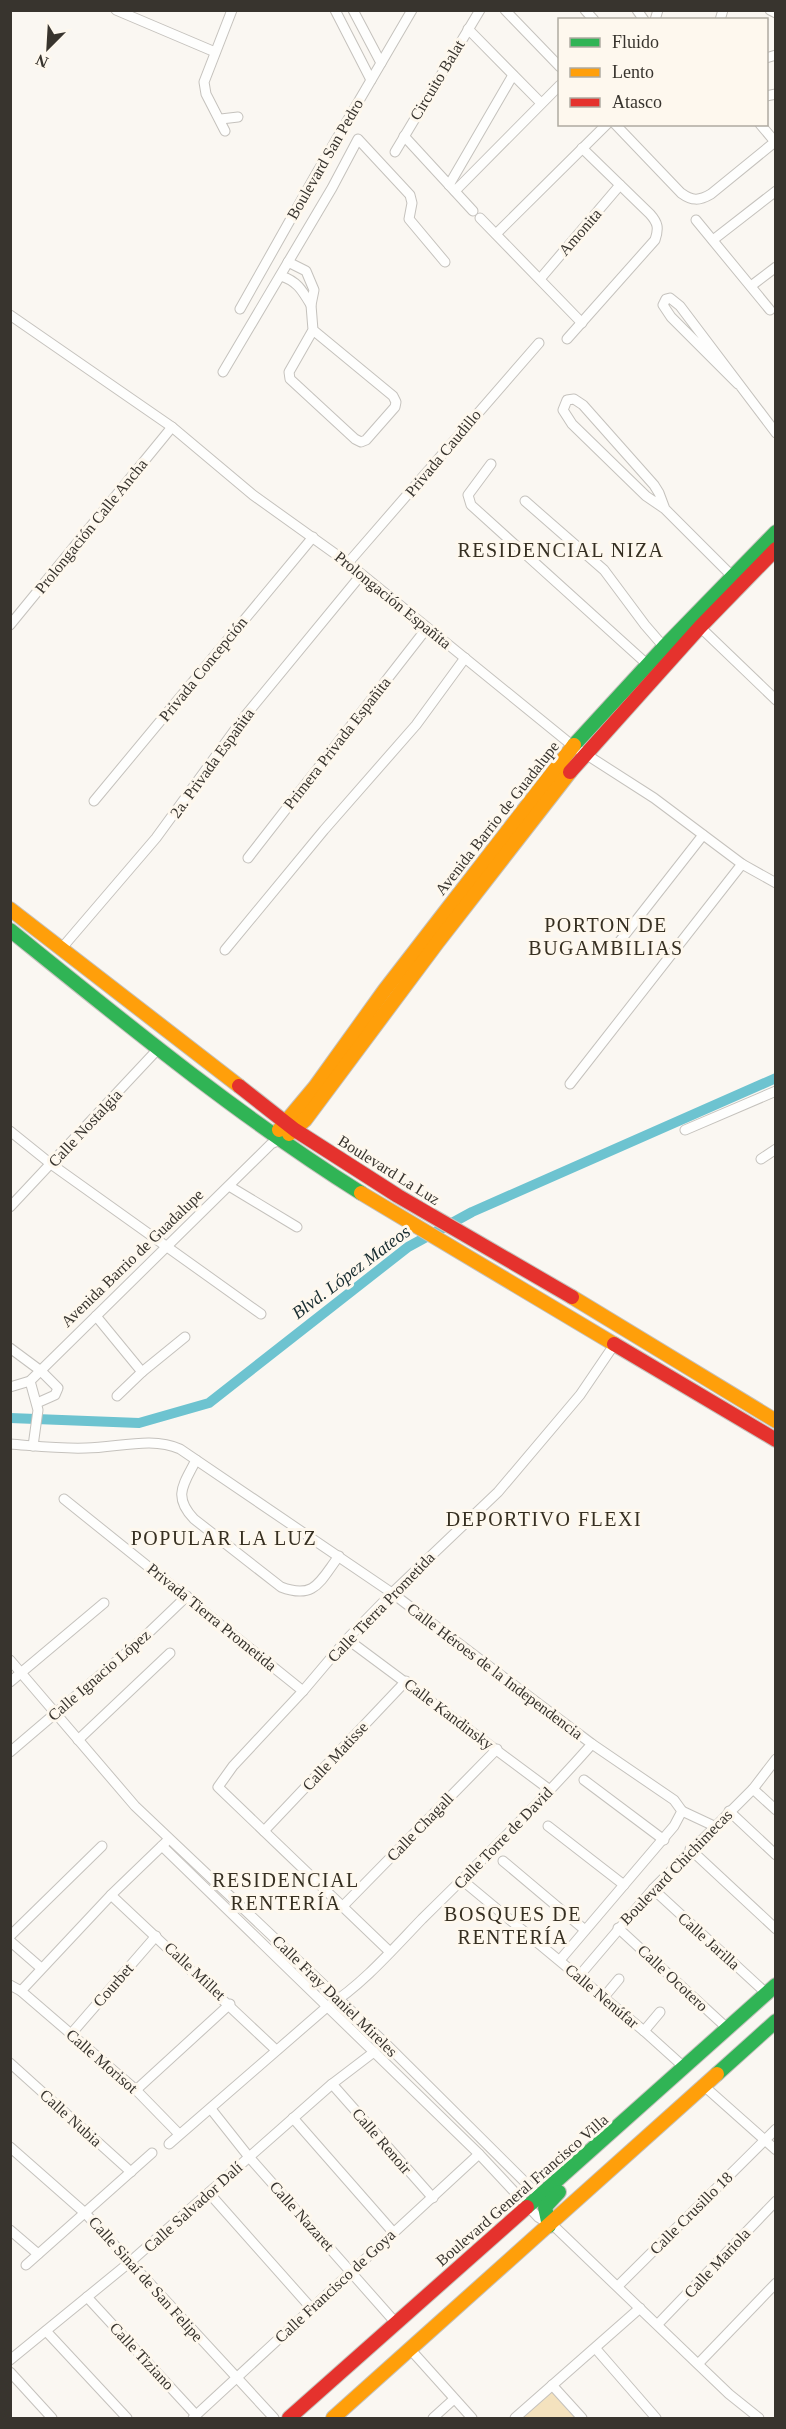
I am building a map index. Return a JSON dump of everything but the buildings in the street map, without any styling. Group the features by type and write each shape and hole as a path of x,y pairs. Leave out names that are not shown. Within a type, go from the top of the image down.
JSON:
{"main road":[{"name":"Avenida Barrio de Guadalupe","path":"579,750 700,627 766,553 776,532"},
{"name":"Avenida Barrio de Guadalupe","path":"275,1140 290,1126 305,1120 579,750 648,665 732,576 766,553"},
{"name":"Boulevard La Luz","path":"10,909 290,1126 398,1196 776,1421"},
{"path":"12,934 275,1140 418,1229 776,1440"},
{"path":"387,1210 391,1201 398,1196"},
{"name":"Boulevard General Francisco Villa","path":"289,2418 395,2322 530,2207 543,2200 621,2125 771,1989"},
{"path":"333,2418 554,2225 776,2021"},
{"path":"543,2200 544,2213 554,2225"}],"street":[{"path":"116,10 215,52"},
{"path":"225,131 204,88 204,82 232,10"},
{"path":"335,10 371,80"},
{"path":"353,10 381,63"},
{"name":"Boulevard San Pedro","path":"240,309 412,10"},
{"name":"Circuito Balat","path":"480,10 404,136 582,323"},
{"path":"505,10 558,65"},
{"path":"770,10 776,13"},
{"name":"Circuito Balat","path":"468,29 541,104"},
{"path":"452,188 513,75"},
{"path":"452,188 558,87"},
{"path":"221,119 238,117"},
{"path":"496,234 604,126"},
{"path":"617,126 681,193 698,200 711,194 775,142 762,126"},
{"path":"394,152 404,136"},
{"name":"Boulevard San Pedro","path":"223,372 281,276 358,139 410,195 412,203 409,219 445,262"},
{"path":"567,339 655,240 658,231 656,220 582,148"},
{"name":"Amonita","path":"540,279 620,185"},
{"path":"713,240 776,191"},
{"path":"696,220 770,309"},
{"path":"282,235 298,246"},
{"path":"288,262 306,271 314,290 310,305 313,330 289,372 290,379 355,439 361,442 366,440 396,402 393,396 313,330"},
{"path":"751,286 776,267"},
{"path":"281,276 292,279 300,287 310,305"},
{"path":"738,384 671,316 663,305 666,299 670,298 680,306 776,433"},
{"name":"Prolongación Españita","path":"10,315 172,427 253,495 348,564 579,750 654,798 742,864 776,883"},
{"name":"Privada Caudillo","path":"348,564 539,343"},
{"path":"665,509 654,486 583,405 574,399 567,400 563,410 572,424 646,496 665,509 732,576"},
{"name":"Prolongación Calle Ancha","path":"10,625 172,427"},
{"path":"491,464 468,495 471,505 648,665"},
{"path":"525,501 604,570 664,647"},
{"name":"Privada Concepción","path":"94,801 313,537"},
{"name":"2a. Privada Españita","path":"61,949 156,838 245,716 361,575"},
{"path":"700,627 776,700"},
{"name":"Primera Privada Españita","path":"248,858 427,628"},
{"path":"225,950 324,830 416,725 465,658"},
{"path":"620,941 702,835"},
{"path":"570,1084 742,864"},
{"name":"Calle Nostalgia","path":"10,1207 158,1049"},
{"path":"685,1130 776,1091"},
{"path":"10,1131 51,1164 261,1314"},
{"name":"Avenida Barrio de Guadalupe","path":"10,1387 30,1381 41,1371 275,1140"},
{"path":"761,1158 776,1149"},
{"path":"229,1186 297,1227"},
{"path":"96,1316 142,1372"},
{"path":"117,1396 185,1337"},
{"name":"Calle Tierra Prometida","path":"264,1831 218,1787 248,1749 303,1691 347,1639 498,1492 580,1395 614,1345"},
{"path":"10,1348 41,1371 59,1390 37,1407"},
{"path":"30,1381 37,1407 33,1442"},
{"name":"Calle Héroes de la Independencia","path":"10,1444 33,1442 87,1449 156,1443 170,1444 392,1593 592,1744 674,1800 682,1811"},
{"path":"196,1460 181,1494 184,1509 281,1587 295,1592 309,1590 316,1585 339,1556"},
{"name":"Privada Tierra Prometida","path":"64,1499 303,1691"},
{"name":"Calle Ignacio López","path":"10,1752 155,1627 186,1596"},
{"path":"10,1682 104,1603"},
{"name":"Calle Kandinsky","path":"347,1639 549,1790"},
{"path":"78,1740 170,1653"},
{"name":"Calle Fray Daniel Mireles","path":"10,1660 135,1806 339,1999 543,2200"},
{"name":"Calle Matisse","path":"264,1831 406,1681"},
{"name":"Calle Torre de David","path":"169,2144 276,2050 339,1999 390,1952 531,1812 592,1744"},
{"name":"Calle Chagall","path":"343,1906 497,1749"},
{"name":"Boulevard Chichimecas","path":"579,1976 652,1890 690,1849 753,1789 775,1760"},
{"path":"584,1780 664,1840"},
{"path":"753,1789 776,1810"},
{"path":"682,1811 714,1826"},
{"name":"Boulevard Chichimecas","path":"560,1960 664,1840 680,1818 682,1811"},
{"path":"729,1811 776,1855"},
{"path":"548,1826 624,1885"},
{"path":"264,1831 390,1952"},
{"path":"10,1985 21,1991 111,1895 170,1838"},
{"path":"41,1968 10,1938 102,1846"},
{"name":"Calle Fray Daniel Mireles","path":"162,1846 479,2154 530,2207 554,2225 736,2401 759,2418"},
{"path":"690,1849 776,1929"},
{"path":"503,1861 585,1930"},
{"name":"Calle Nenúfar","path":"462,1880 604,1997 685,2068"},
{"name":"Calle Jarilla","path":"652,1890 771,1989"},
{"name":"Calle Millet","path":"111,1895 230,2004 276,2050"},
{"name":"Calle Ocotero","path":"618,1928 727,2028"},
{"name":"Courbet","path":"71,2034 156,1936"},
{"path":"604,1997 619,1978"},
{"name":"Calle Morisot","path":"21,1991 136,2090 179,2134"},
{"path":"136,2090 230,2004"},
{"path":"644,2031 660,2012"},
{"name":"Calle Salvador Dalí","path":"10,2360 130,2262 332,2084 374,2052"},
{"name":"Calle Nubia","path":"10,2063 131,2172"},
{"name":"Calle Renoir","path":"332,2084 433,2198"},
{"path":"704,2086 776,2150"},
{"name":"Calle Nazaret","path":"211,2109 249,2157 395,2322"},
{"path":"293,2118 393,2232"},
{"name":"Calle Crusillo 18","path":"618,2286 776,2129"},
{"name":"Calle Sinaí de San Felipe","path":"10,2147 85,2213 274,2418"},
{"path":"26,2265 152,2153"},
{"name":"Calle Francisco de Goya","path":"195,2417 479,2154"},
{"path":"209,2193 312,2309"},
{"name":"Calle Mariola","path":"658,2324 776,2201"},
{"path":"10,2230 38,2254"},
{"path":"699,2363 776,2283"},
{"name":"Calle Tiziano","path":"87,2297 195,2417"},
{"path":"516,2418 640,2308"},
{"path":"46,2331 127,2418"},
{"path":"410,2349 472,2418"},
{"path":"596,2349 656,2418"},
{"path":"10,2372 52,2418"},
{"path":"552,2385 582,2418"},
{"path":"433,2418 454,2399"}],"shaded area":[{"path":"551,2390 577,2418 521,2418"}],"waterway":[{"name":"Blvd. López Mateos","path":"10,1418 139,1423 209,1403 408,1247 472,1212 776,1078"}],"traffic: fast":[{"path":"574,745 664,647 776,532"},
{"path":"10,930 226,1100 361,1193"},
{"path":"527,2207 776,1985"},
{"path":"717,2074 776,2021"},
{"path":"549,2226 545,2207 559,2192"}],"traffic: slow":[{"path":"279,1130 315,1087 384,991 574,745"},
{"path":"289,1134 305,1120 437,943 570,772"},
{"path":"10,909 239,1086"},
{"path":"361,1193 614,1344"},
{"path":"572,1297 776,1421"},
{"path":"333,2418 717,2074"}],"traffic: jam":[{"path":"570,772 700,627 776,549"},
{"path":"239,1086 295,1130 398,1196 572,1297"},
{"path":"614,1344 776,1440"},
{"path":"289,2418 527,2207"}],"district":[{"name":"RESIDENCIAL NIZA","path":"561,550"},
{"name":"PORTON DE BUGAMBILIAS","path":"606,936"},
{"name":"DEPORTIVO FLEXI","path":"544,1519"},
{"name":"POPULAR LA LUZ","path":"224,1538"},
{"name":"RESIDENCIAL RENTERÍA","path":"286,1892"},
{"name":"BOSQUES DE RENTERÍA","path":"513,1926"}]}
